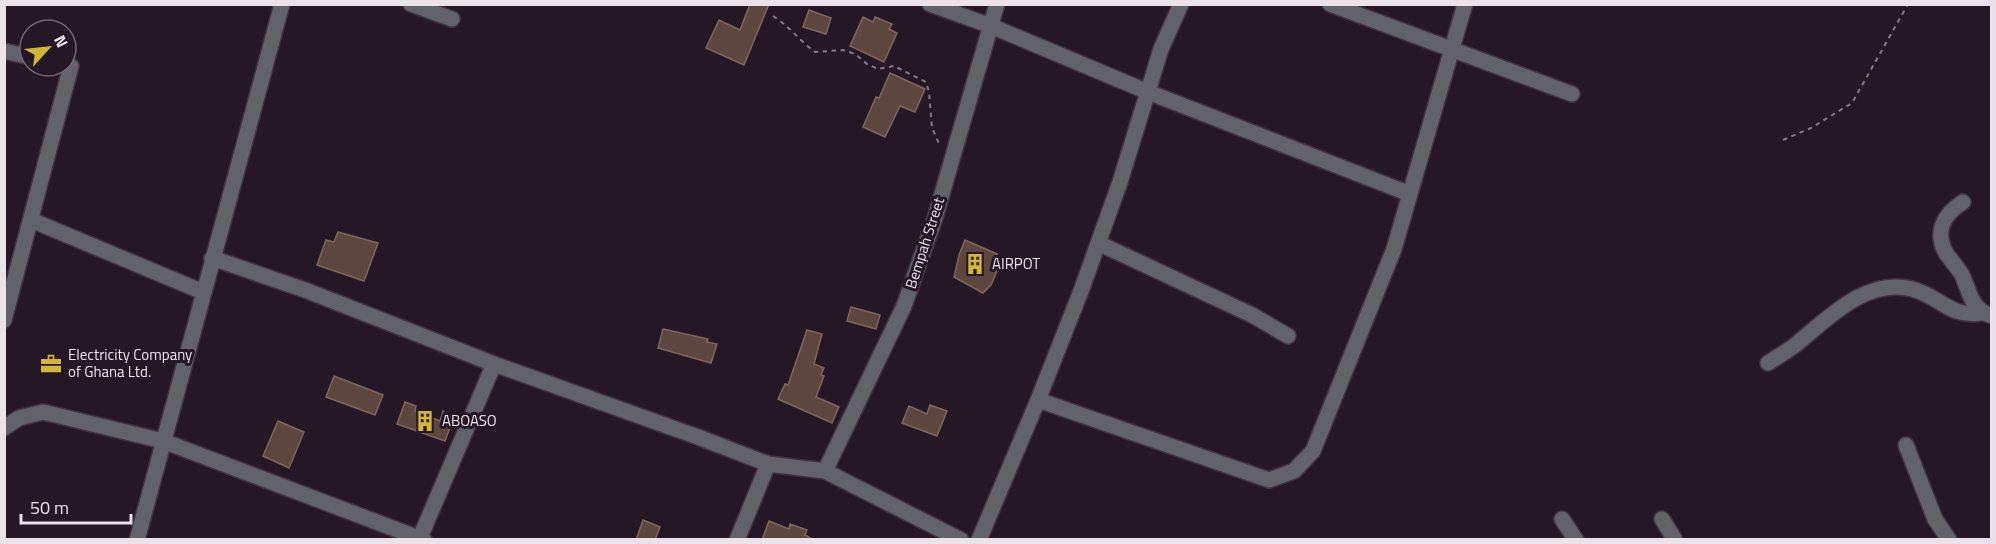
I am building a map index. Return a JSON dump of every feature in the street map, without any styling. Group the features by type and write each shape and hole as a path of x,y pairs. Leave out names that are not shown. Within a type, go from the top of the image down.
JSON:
{"street":[{"path":"137,540 282,4"},
{"path":"411,4 452,20"},
{"path":"930,4 991,26 1148,92 1410,194"},
{"name":"Bempah Street","path":"825,471 904,306 935,218 997,4"},
{"path":"979,540 1038,400 1098,243 1120,182 1161,50 1181,4"},
{"path":"1330,4 1572,94"},
{"path":"1038,400 1269,480 1294,471 1313,451 1394,249 1465,4"},
{"path":"4,320 68,78"},
{"path":"1963,202 1945,217 1940,229 1942,243 1962,274 1974,305 1986,315"},
{"path":"31,220 203,292"},
{"path":"1098,243 1252,315 1288,336"},
{"path":"212,258 305,290 494,364 768,464 825,471 961,540"},
{"path":"1768,363 1797,344 1835,312 1860,297 1878,290 1912,289 1956,312 1967,315 1986,315"},
{"path":"4,428 19,418 43,412 164,441 421,539 494,364"},
{"path":"1906,446 1935,519 1949,540"},
{"path":"736,540 768,464"},
{"path":"1562,519 1576,540"},
{"path":"1662,519 1676,540"}],"path":[{"path":"1783,140 1812,128 1852,103 1908,4"},
{"path":"773,16 784,22 801,41 815,52 843,50 855,54 867,64 878,69 894,66 926,82 932,128 943,152"}],"building":[{"path":"750,4 769,4 744,65 706,48 719,20 740,30"},
{"path":"809,10 831,18 826,34 803,27"},
{"path":"863,17 873,22 875,17 892,24 889,29 897,33 884,62 850,46"},
{"path":"890,73 925,89 915,112 900,106 885,137 863,127"},
{"path":"338,232 378,243 364,281 317,265 326,240 334,242"},
{"name":"AIRPOT","path":"965,240 997,254 990,269 997,271 991,285 983,293 954,277"},
{"path":"851,307 880,315 876,329 847,321"},
{"path":"663,329 708,339 707,342 717,344 711,363 658,348"},
{"path":"807,330 822,334 814,364 824,368 821,375 824,376 816,397 839,407 832,423 778,399 785,384 788,385"},
{"path":"334,376 383,395 375,415 326,397"},
{"name":"ABOASO","path":"405,402 416,406 415,411 440,421 443,411 452,422 445,441 397,424"},
{"path":"930,405 947,411 937,436 902,423 909,406 927,414"},
{"path":"278,421 304,432 289,468 263,456"},
{"path":"643,520 660,527 655,540 636,540"},
{"path":"769,521 789,529 790,524 807,530 805,535 814,540 762,540"}],"place":[{"name":"AIRPOT","path":"975,264"},
{"name":"Electricity Company of Ghana Ltd.","path":"51,364"},
{"name":"ABOASO","path":"425,421"}]}
